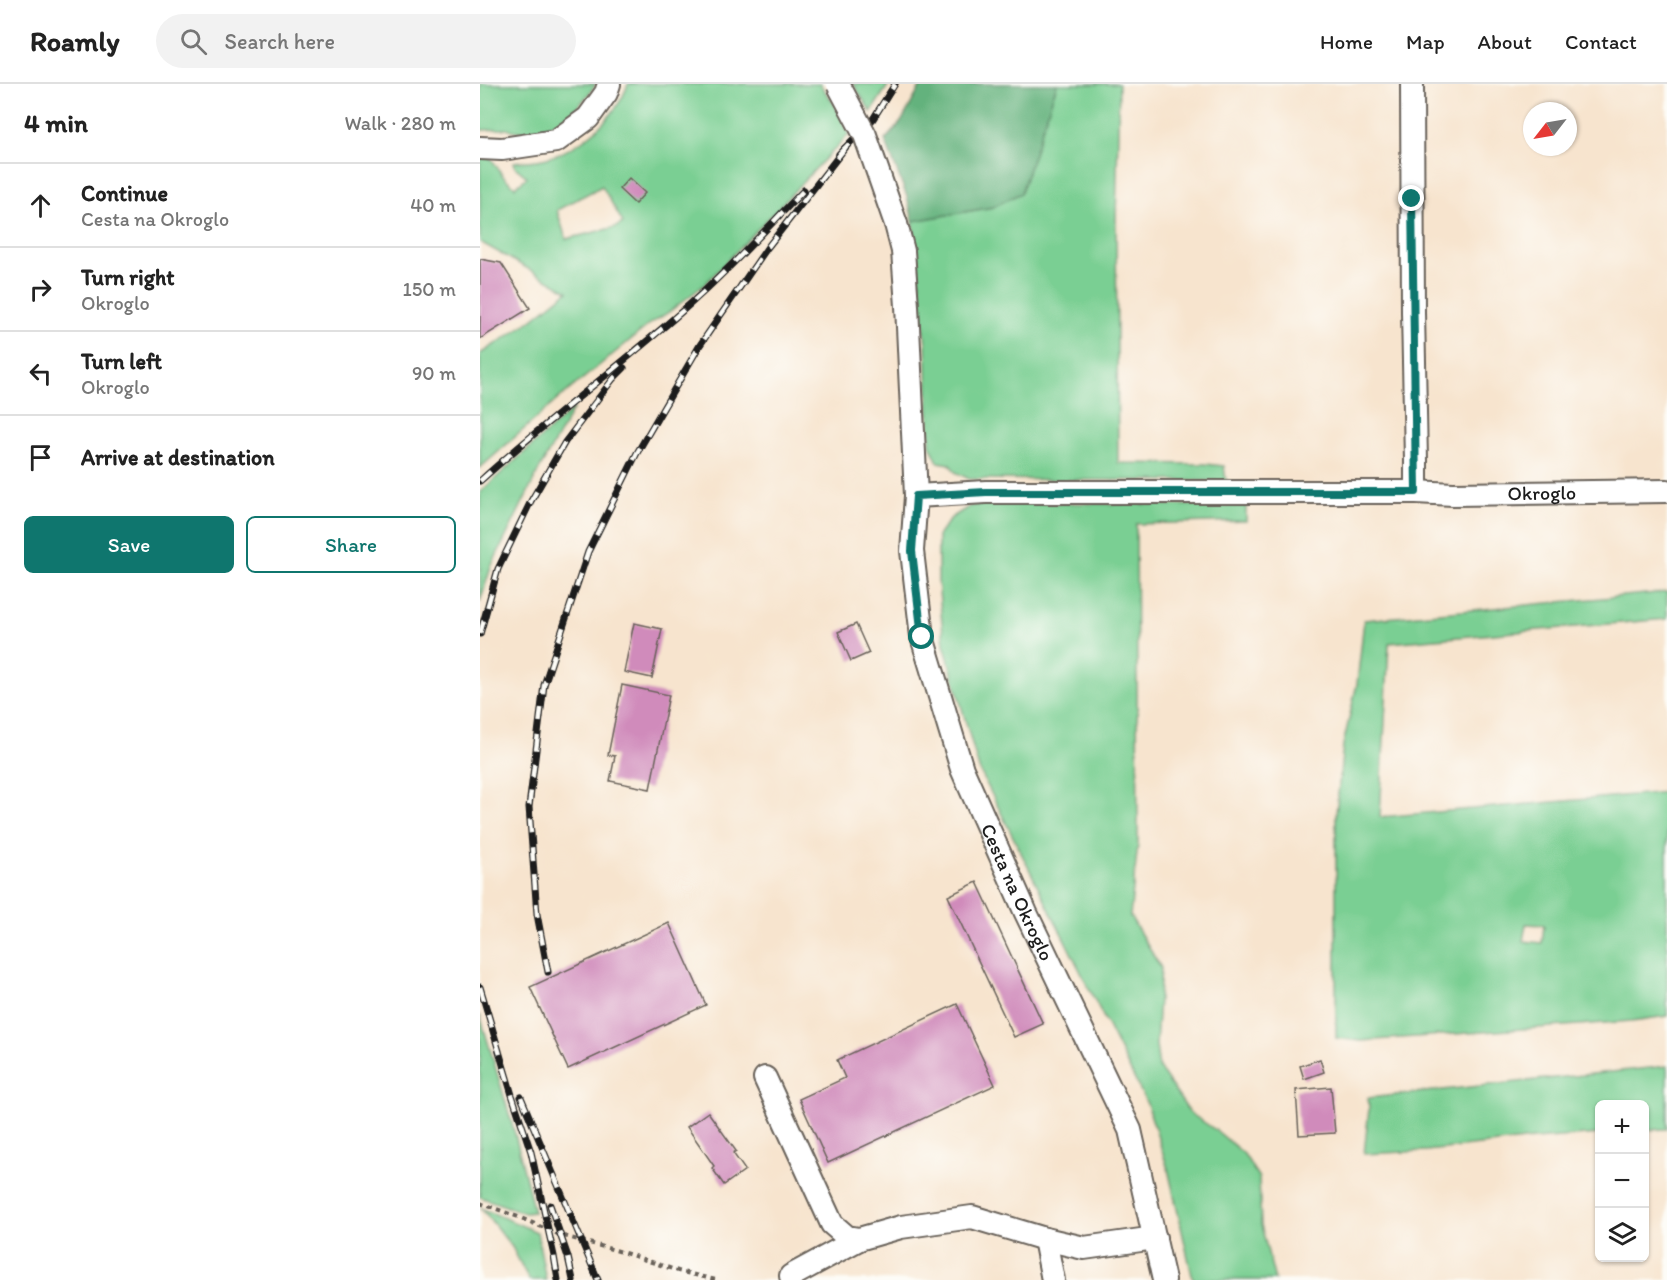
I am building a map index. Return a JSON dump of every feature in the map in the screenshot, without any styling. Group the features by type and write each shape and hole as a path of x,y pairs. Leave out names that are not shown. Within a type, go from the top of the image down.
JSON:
{"street":[{"path":"480,148 502,148 556,141 588,118 606,93 609,84"},
{"name":"Cesta na Okroglo","path":"838,84 866,135 903,251 916,496 912,551 922,637 962,770 1026,913 1130,1130 1164,1280"},
{"path":"1412,84 1416,492"},
{"name":"Okroglo","path":"916,496 986,492 1416,492 1453,494 1667,491"},
{"path":"765,1078 832,1224 847,1237 859,1239"},
{"path":"792,1276 859,1239 901,1227 972,1217 1084,1248 1155,1238"},
{"path":"1045,1239 1053,1280"}],"path":[{"path":"480,1203 560,1235 622,1252 678,1271 716,1280"}],"green space":[{"path":"480,84 596,84 574,110 556,123 523,132 504,129 480,130"},
{"path":"628,84 820,84 835,105 849,134 704,285 650,324 557,400 480,468 480,354 529,322 568,291 480,242 480,158 491,158 503,176 515,187 527,177 515,167 514,162 547,158 572,147 606,120 623,96","holes":["602,186 623,223 616,227 566,239 557,210"]},
{"path":"853,84 889,84 871,112"},
{"path":"922,84 1057,84 1021,193 993,207 913,221 907,197 885,140 901,122"},
{"path":"1057,84 1119,84 1116,225 1118,463 1224,466 1226,481 969,479 955,472 950,464 938,462 930,445 926,345 913,221 993,207 1046,115"},
{"path":"574,408 540,468 491,567 480,602 480,492"},
{"path":"992,502 1246,506 1246,521 1136,524 1138,844 1130,916 1161,968 1156,1045 1159,1068 1190,1113 1217,1131 1244,1154 1259,1178 1261,1225 1275,1280 1193,1280 1168,1169 1147,1104 979,769 944,644 938,581 938,536 951,518 970,506"},
{"path":"1667,592 1667,619 1389,643 1380,817 1667,792 1667,1016 1632,1021 1361,1041 1336,1038 1336,814 1343,745 1357,684 1364,620","holes":["1526,924 1544,925 1542,943 1523,941"]},
{"path":"480,1015 515,1134 534,1212 525,1213 480,1197"},
{"path":"1667,1066 1667,1129 1649,1130 1649,1100 1595,1100 1595,1134 1426,1151 1364,1154 1368,1098"},
{"path":"481,1208 537,1232 546,1280 529,1280 512,1247"}],"building":[{"path":"629,178 645,193 635,204 619,189"},
{"path":"480,259 501,263 530,308 480,339"},
{"path":"634,623 662,629 652,678 624,672"},
{"path":"856,624 869,653 851,661 838,632"},
{"path":"622,685 669,695 650,789 610,781 615,756 608,755"},
{"path":"977,882 1043,1024 1014,1037 948,896"},
{"path":"669,923 706,1005 568,1069 530,987"},
{"path":"957,1004 995,1085 828,1163 799,1099 845,1078 837,1060"},
{"path":"1320,1059 1324,1072 1304,1079 1300,1066"},
{"path":"1331,1087 1335,1133 1299,1135 1296,1090"},
{"path":"708,1112 736,1151 733,1153 745,1170 724,1185 687,1127"}],"railway":[{"path":"839,154 873,119 895,84"},
{"path":"548,972 537,914 529,807 544,685 588,552 637,453 700,345 767,248 845,148"},
{"path":"480,481 696,299 804,190"},
{"path":"480,634 498,569 531,501 565,442 624,368"},
{"path":"480,987 531,1152 558,1280"},
{"path":"521,1097 598,1280"},
{"path":"550,1205 568,1257 573,1280"}],"route":[{"path":"922,637 912,551 916,496 986,492 1416,492 1412,199"}]}
